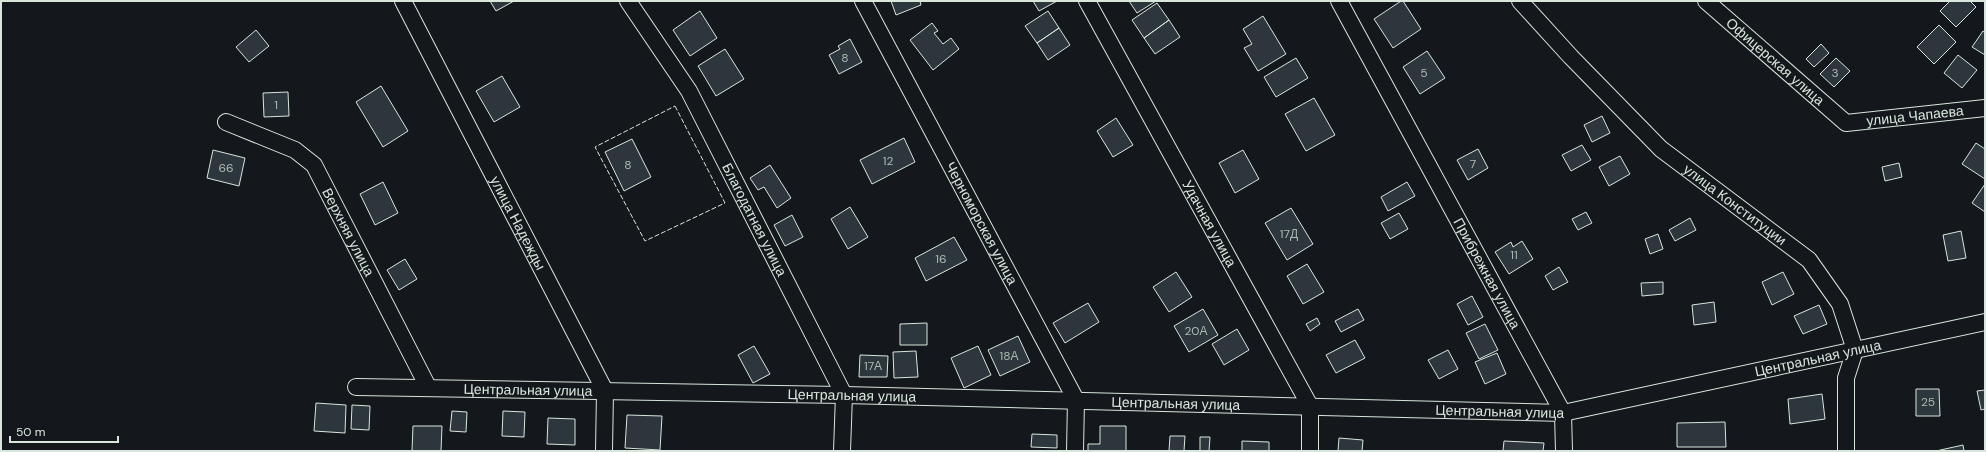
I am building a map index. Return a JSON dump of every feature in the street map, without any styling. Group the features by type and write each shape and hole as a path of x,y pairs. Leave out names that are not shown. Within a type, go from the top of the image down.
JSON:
{"street":[{"name":"улица Надежды","path":"403,1 605,391 604,451"},
{"name":"Благодатная улица","path":"628,1 689,90 844,395 842,451"},
{"name":"Черноморская улица","path":"863,1 1076,400 1075,451"},
{"name":"Удачная улица","path":"1087,1 1310,406 1310,451"},
{"name":"Прибрежная улица","path":"1339,1 1563,413 1564,451"},
{"name":"улица Конституции","path":"1520,1 1571,57 1661,149 1810,260 1840,304 1855,350"},
{"name":"Офицерская улица","path":"1706,1 1846,123"},
{"name":"улица Чапаева","path":"1846,123 1985,108"},
{"name":"Верхняя улица","path":"226,122 295,150 314,165 428,387"},
{"name":"Центральная улица","path":"356,387 844,395 1563,413 1985,322"},
{"path":"1846,451 1846,378 1855,350"}],"building":[{"path":"490,1 514,1 496,11"},
{"path":"891,1 920,1 921,5 896,15"},
{"path":"1033,1 1057,1 1039,11"},
{"path":"1129,1 1156,1 1137,13"},
{"path":"1403,1 1421,29 1393,48 1374,19"},
{"path":"1950,1 1970,1 1976,7 1956,27 1940,11"},
{"path":"1157,3 1169,20 1144,38 1132,20"},
{"path":"700,11 717,38 690,56 673,30"},
{"path":"1048,11 1059,28 1037,43 1025,26"},
{"path":"1263,16 1286,54 1258,71 1244,48 1252,44 1243,29"},
{"path":"1169,20 1180,37 1155,54 1144,38"},
{"path":"932,23 938,31 934,33 943,44 951,38 959,49 933,70 910,40"},
{"path":"1939,25 1956,42 1934,64 1917,47"},
{"path":"1059,28 1070,45 1048,60 1037,43"},
{"path":"256,30 269,46 249,62 236,47"},
{"path":"1983,31 1985,32 1985,55 1972,47"},
{"path":"850,39 862,62 839,74 829,55 840,49 838,46"},
{"path":"1821,44 1829,53 1814,67 1806,59"},
{"path":"725,49 744,79 716,96 698,66"},
{"path":"1427,51 1445,78 1420,94 1403,67"},
{"path":"1958,55 1977,70 1962,88 1944,73"},
{"path":"1296,58 1308,78 1276,97 1264,77"},
{"path":"1836,58 1850,71 1834,87 1820,74"},
{"path":"502,76 520,107 494,122 476,91"},
{"path":"381,86 408,131 383,147 356,102"},
{"path":"288,92 289,116 264,117 263,93"},
{"path":"1314,98 1335,135 1306,151 1285,114"},
{"path":"1602,116 1610,133 1592,142 1584,125"},
{"path":"1116,118 1133,145 1113,157 1097,131"},
{"path":"904,138 915,162 872,184 860,160"},
{"path":"632,139 651,177 624,191 605,152"},
{"path":"1976,143 1985,149 1985,179 1962,164"},
{"path":"1582,145 1591,160 1571,171 1562,155"},
{"path":"1478,149 1488,168 1468,180 1457,160"},
{"path":"213,150 245,158 239,186 207,178"},
{"path":"1243,150 1259,179 1235,193 1219,163"},
{"path":"1620,156 1630,174 1609,186 1599,167"},
{"path":"1899,163 1902,177 1885,181 1882,167"},
{"path":"770,165 791,198 777,208 764,187 758,190 750,178"},
{"path":"383,182 398,213 375,225 360,194"},
{"path":"1407,182 1415,196 1388,211 1381,197"},
{"path":"1985,184 1985,212 1972,203"},
{"path":"850,207 868,237 848,249 831,219"},
{"path":"1291,208 1313,244 1287,260 1265,223"},
{"path":"1586,212 1592,223 1578,230 1572,219"},
{"path":"1399,213 1408,229 1390,239 1381,223"},
{"path":"792,215 803,237 785,246 774,225"},
{"path":"1690,218 1696,230 1675,241 1669,230"},
{"path":"1961,231 1966,258 1948,261 1943,235"},
{"path":"1658,234 1663,249 1650,254 1645,239"},
{"path":"954,237 967,260 926,281 915,258"},
{"path":"1522,241 1533,259 1509,274 1495,252 1511,242 1513,247"},
{"path":"405,259 417,279 399,290 387,270"},
{"path":"1307,264 1324,292 1303,304 1287,276"},
{"path":"1559,267 1568,282 1553,290 1545,276"},
{"path":"1176,272 1192,297 1169,312 1153,287"},
{"path":"1783,272 1794,294 1772,305 1762,282"},
{"path":"1663,282 1663,294 1642,296 1641,283"},
{"path":"1472,296 1483,317 1468,325 1457,304"},
{"path":"1714,302 1716,322 1694,325 1692,305"},
{"path":"1088,303 1099,322 1065,343 1053,323"},
{"path":"1819,305 1827,324 1803,334 1794,316"},
{"path":"1203,309 1218,335 1189,352 1174,326"},
{"path":"1358,309 1364,320 1341,332 1335,321"},
{"path":"1317,318 1320,324 1310,331 1306,324"},
{"path":"927,323 927,345 900,345 900,324"},
{"path":"1485,324 1498,350 1479,359 1466,333"},
{"path":"1237,329 1249,350 1224,365 1212,344"},
{"path":"1018,336 1030,362 1000,376 988,350"},
{"path":"1355,340 1365,358 1336,373 1326,355"},
{"path":"754,346 770,374 753,383 738,355"},
{"path":"978,346 991,375 964,388 951,358"},
{"path":"1448,350 1458,369 1439,379 1428,360"},
{"path":"916,351 918,377 894,378 893,352"},
{"path":"1497,353 1506,374 1485,384 1475,362"},
{"path":"860,355 888,356 887,377 859,377"},
{"path":"1916,389 1939,389 1940,416 1916,416"},
{"path":"1985,390 1985,409 1981,410 1977,391"},
{"path":"1822,394 1825,419 1790,424 1788,399"},
{"path":"316,403 346,405 345,433 314,431"},
{"path":"352,405 370,406 369,430 351,429"},
{"path":"452,411 467,412 466,432 450,431"},
{"path":"503,411 525,412 524,437 502,436"},
{"path":"627,415 662,416 660,450 625,448"},
{"path":"548,418 575,419 575,445 547,444"},
{"path":"1725,422 1726,447 1677,447 1677,423"},
{"path":"413,426 442,426 441,451 412,451"},
{"path":"1100,426 1126,426 1126,451 1088,451 1088,444 1100,444"},
{"path":"1032,434 1057,435 1057,448 1031,447"},
{"path":"1170,436 1185,436 1184,451 1169,451"},
{"path":"1200,437 1210,437 1209,451 1200,451"},
{"path":"1339,438 1363,440 1362,451 1338,451"},
{"path":"1242,441 1269,442 1269,451 1242,451"},
{"path":"1504,441 1544,443 1543,451 1503,451"},
{"path":"1963,445 1964,451 1936,451"}],"fence":[{"path":"675,106 725,203 645,241 595,147 675,106"}]}
